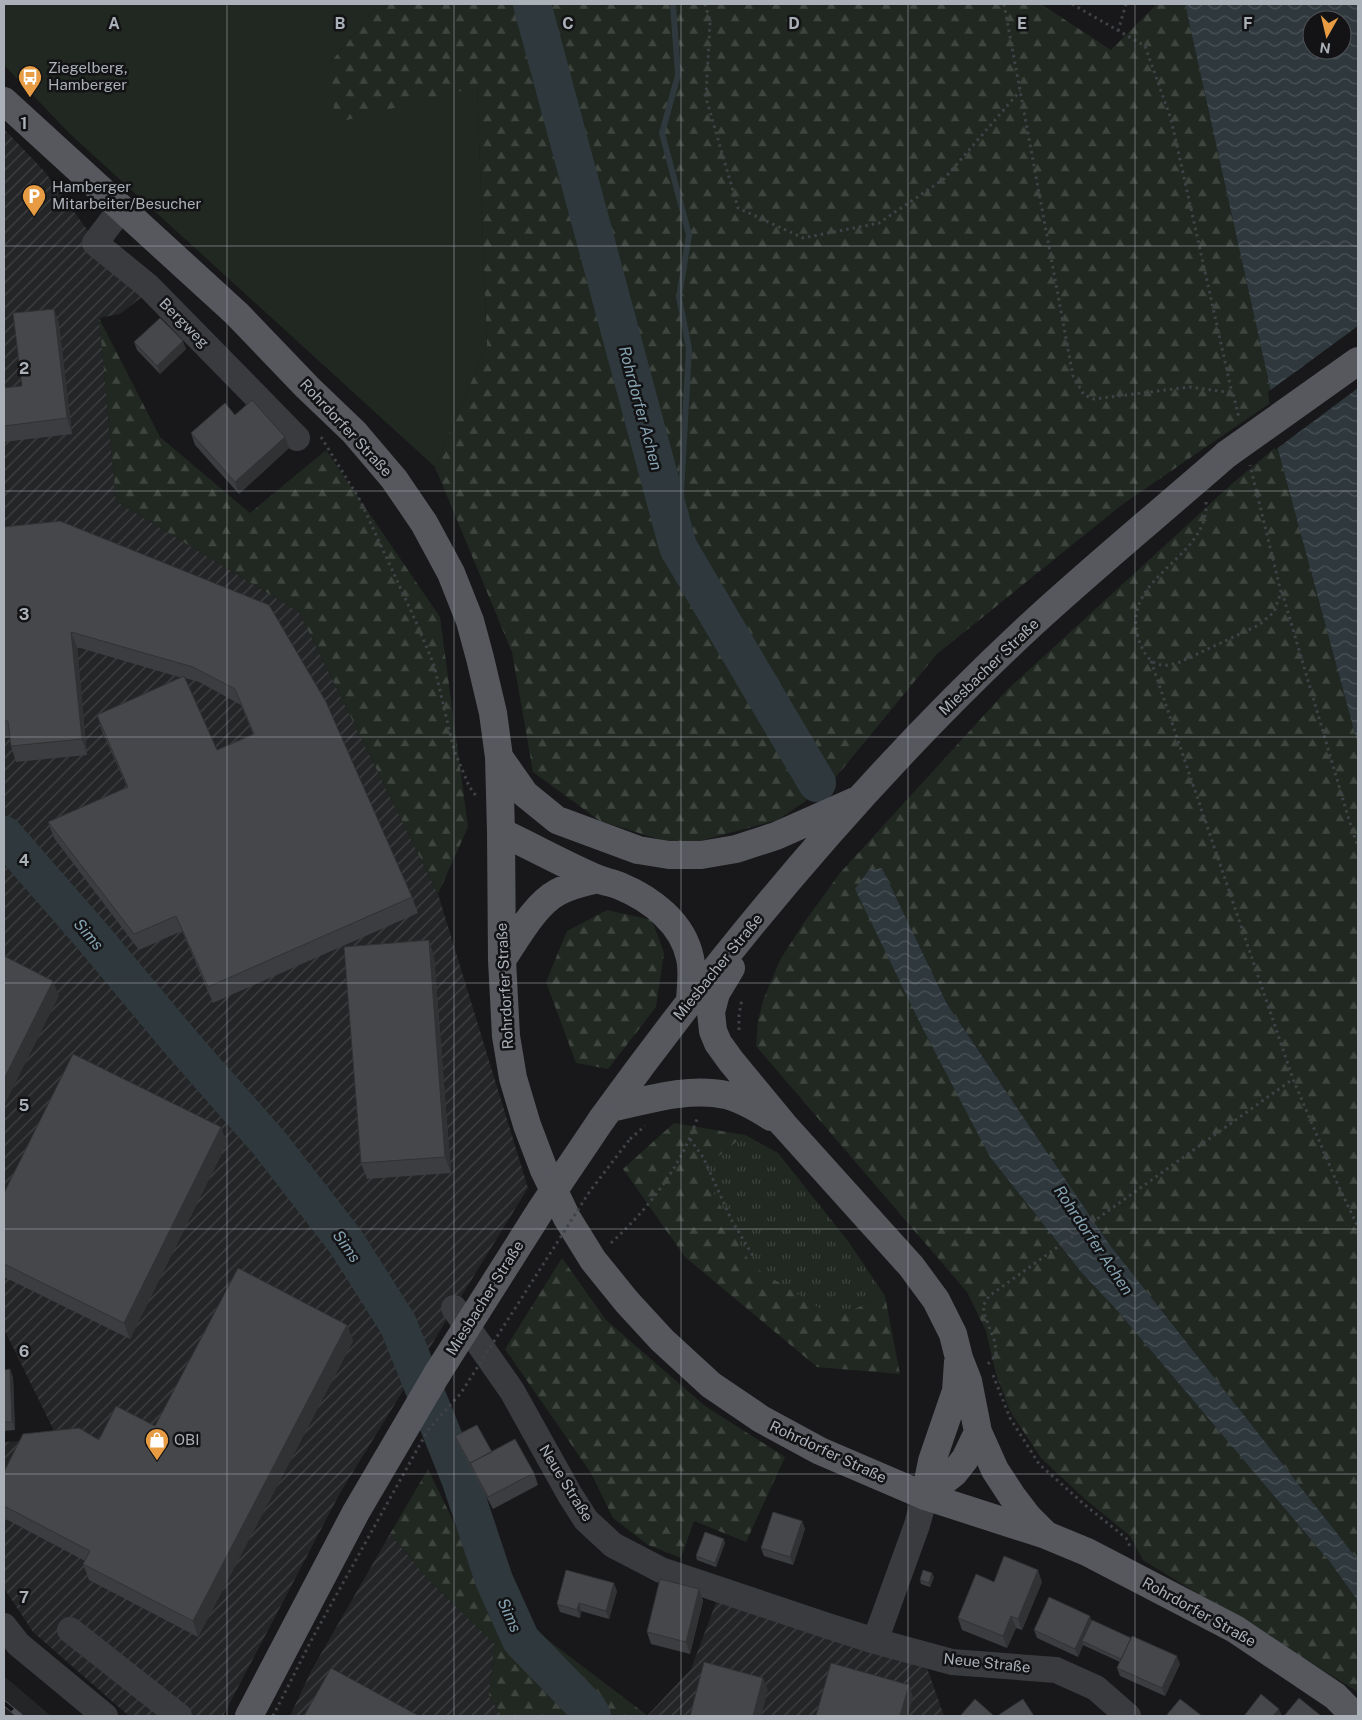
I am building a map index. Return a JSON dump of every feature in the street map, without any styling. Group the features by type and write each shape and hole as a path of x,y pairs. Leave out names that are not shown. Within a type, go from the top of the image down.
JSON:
{"main road":[{"name":"Rohrdorfer Straße","path":"4,101 237,314 307,387 354,432 394,479 424,523 451,573 470,621 480,658 499,757 502,960 506,1036 516,1088 544,1170 567,1218 593,1260 627,1302 662,1340 711,1385 761,1419 820,1451 925,1496 1046,1535 1087,1552 1235,1629 1335,1696 1355,1716"},
{"name":"Miesbacher Straße","path":"249,1716 356,1512 437,1374 542,1208 606,1114 690,1000 790,878 861,799 939,715 1033,622 1358,361"},
{"path":"499,757 525,794 557,820"},
{"path":"501,825 521,817 544,817 638,850 669,855 701,855 736,849 776,836 861,799"},
{"path":"501,825 598,879 621,886 657,907 669,918 679,931 690,956 692,973 690,1000"},
{"path":"790,878 780,907 735,962 716,993 711,1012 713,1031 718,1043 731,1061 783,1124 911,1266 936,1300 953,1334 959,1358 968,1381 978,1432 995,1470 1028,1517 1046,1535"},
{"path":"502,960 542,904 558,892 575,884 598,879"},
{"path":"606,1114 688,1093 718,1094 744,1102 783,1124"},
{"path":"925,1496 932,1461 956,1392 959,1358"},
{"path":"925,1496 954,1473 965,1459 978,1432"}],"street":[{"name":"Bergweg","path":"121,209 95,243 148,286 307,435"},
{"name":"Neue Straße","path":"454,1308 512,1391 586,1520 613,1545 661,1570 875,1641 952,1662 1056,1670 1096,1688 1128,1716"},
{"path":"875,1641 918,1525 925,1496"},
{"path":"4,1626 18,1644 105,1716"},
{"path":"70,1630 179,1716"}],"path":[{"path":"705,4 710,21 706,98 738,208 803,238 879,223 944,179 1020,90"},
{"path":"1004,4 1073,376 1084,395 1094,399 1190,387 1232,393"},
{"path":"1072,4 1145,46 1171,119 1240,422"},
{"path":"1118,31 1126,4"},
{"path":"307,435 360,500 434,665 454,750 469,786 480,801"},
{"path":"1238,456 1281,592 1348,820 1358,847"},
{"path":"1199,506 1206,499 1206,516 1203,525 1186,549 1149,587 1137,607 1136,627 1138,640 1151,661 1293,1079 1358,1227"},
{"path":"1151,661 1158,665 1167,666 1180,662 1260,625 1274,612 1281,592"},
{"path":"739,1033 739,1015 743,993"},
{"path":"988,1364 996,1355 995,1342 984,1316 983,1306 989,1296 1293,1079"},
{"path":"593,1260 633,1223 649,1205 667,1180 690,1139 698,1115"},
{"path":"273,1716 313,1637 428,1430 461,1393 590,1191 630,1139"},
{"path":"690,1139 703,1157 731,1219 754,1256"}],"shaded area":[{"path":"4,129 45,172 91,235 147,293 120,314 99,318 116,501 299,612 438,894 528,1188 340,1493 223,1716 129,1716 33,1632 4,1588 4,1442 58,1439 4,1329"},
{"path":"390,1534 429,1580 495,1644 489,1696 502,1716 290,1716 311,1671"},
{"path":"718,1597 926,1665 944,1716 648,1716 691,1669"},
{"path":"4,1676 51,1716 4,1716"}],"green space":[{"path":"4,4 379,4 330,63 477,87 487,345 435,467 70,134 4,65"},
{"path":"379,4 1041,4 1111,50 1157,4 1185,4 1273,401 1123,504 937,654 831,783 778,820 681,846 600,821 533,772 512,652 435,467 487,345 477,87 335,123 330,63"},
{"path":"99,318 160,437 250,513 326,450 440,617 468,827 438,894 299,612 116,501"},
{"path":"1277,446 1358,745 1358,1560 1109,1244 947,1004 882,868 990,1157 1082,1273 1115,1308 1330,1562 1358,1601 1358,1692 1143,1560 1130,1536 1085,1499 1041,1458 1010,1411 996,1374 986,1331 967,1292 756,1046 758,1020 764,998 780,960 803,924 840,873 1008,689 1234,482"},
{"path":"607,910 652,920 664,953 656,1007 608,1069 576,1063 546,982 567,931"},
{"path":"674,1123 745,1135 702,1170 834,1317 885,1296 900,1374 817,1367 685,1257 623,1169"},
{"path":"745,1135 778,1153 848,1241 885,1296 834,1317 751,1265 702,1170"},
{"path":"562,1258 606,1320 705,1406 785,1457 746,1542 694,1521 681,1558 648,1545 613,1518 591,1473 505,1349"},
{"path":"428,1469 489,1595 648,1716 502,1716 489,1696 495,1644 429,1580 390,1534"}],"water":[{"path":"1185,4 1358,4 1358,745 1277,446 1273,401"},
{"path":"882,868 947,1004 1109,1244 1358,1560 1358,1601 1330,1562 1115,1308 1082,1273 990,1157 922,1027 855,889 869,870"}],"pier":[{"path":"1358,326 1358,388 1275,450 1268,392"}],"building":[{"path":"54,309 67,418 4,426 4,388 22,386 13,313"},
{"path":"160,318 183,341 157,366 134,342"},
{"path":"252,400 285,437 235,482 191,433 225,403 235,415"},
{"path":"60,521 269,605 326,702 412,897 208,987 176,916 134,934 48,822 128,787 97,715 184,676 217,750 254,734 235,689 193,667 71,632 82,739 11,746 8,721 4,721 4,527"},
{"path":"429,940 445,1157 361,1163 344,947"},
{"path":"4,956 53,981 4,1079"},
{"path":"73,1054 221,1127 124,1323 4,1264 4,1193"},
{"name":"OBI","path":"238,1268 347,1325 193,1621 83,1564 90,1551 4,1506 4,1472 23,1434 79,1428 99,1440 116,1406 155,1426"},
{"path":"10,1369 12,1422 4,1422 4,1370"},
{"path":"477,1425 492,1452 470,1463 472,1467 455,1436"},
{"path":"515,1439 534,1473 488,1497 470,1463"},
{"path":"773,1512 802,1521 790,1557 761,1548"},
{"path":"705,1532 724,1539 715,1563 696,1556"},
{"path":"1004,1556 1038,1570 1018,1619 1011,1616 1003,1636 958,1618 976,1574 994,1582"},
{"path":"566,1570 614,1583 606,1611 579,1603 577,1610 557,1604"},
{"path":"923,1570 932,1573 929,1583 920,1580"},
{"path":"660,1579 699,1589 686,1642 647,1632"},
{"path":"1049,1597 1090,1616 1075,1649 1034,1630"},
{"path":"1092,1620 1131,1638 1121,1659 1082,1641"},
{"path":"1132,1636 1177,1656 1162,1688 1117,1668"},
{"path":"704,1662 763,1678 753,1716 690,1716"},
{"path":"831,1663 909,1685 900,1716 816,1716"},
{"path":"331,1668 419,1716 304,1716"},
{"path":"1261,1694 1279,1709 1273,1716 1244,1716"},
{"path":"1299,1698 1320,1715 1284,1716"},
{"path":"975,1699 994,1716 960,1716"},
{"path":"1023,1699 1034,1716 997,1716"},
{"path":"1180,1699 1202,1716 1166,1716"}],"waterway":[{"name":"Rohrdorfer Achen","path":"532,4 678,547 817,783"},
{"path":"673,4 678,75 662,133 689,235 679,297 689,349 678,547"},
{"name":"Sims","path":"4,835 270,1144 346,1242 398,1324 461,1481 494,1580 521,1640 588,1709 592,1716"}],"railway":[{"path":"4,1703 20,1716"}],"place":[{"name":"Ziegelberg, Hamberger","path":"30,98"},
{"name":"Hamberger Mitarbeiter/Besucher","path":"34,217"},
{"name":"OBI","path":"157,1461"}]}
